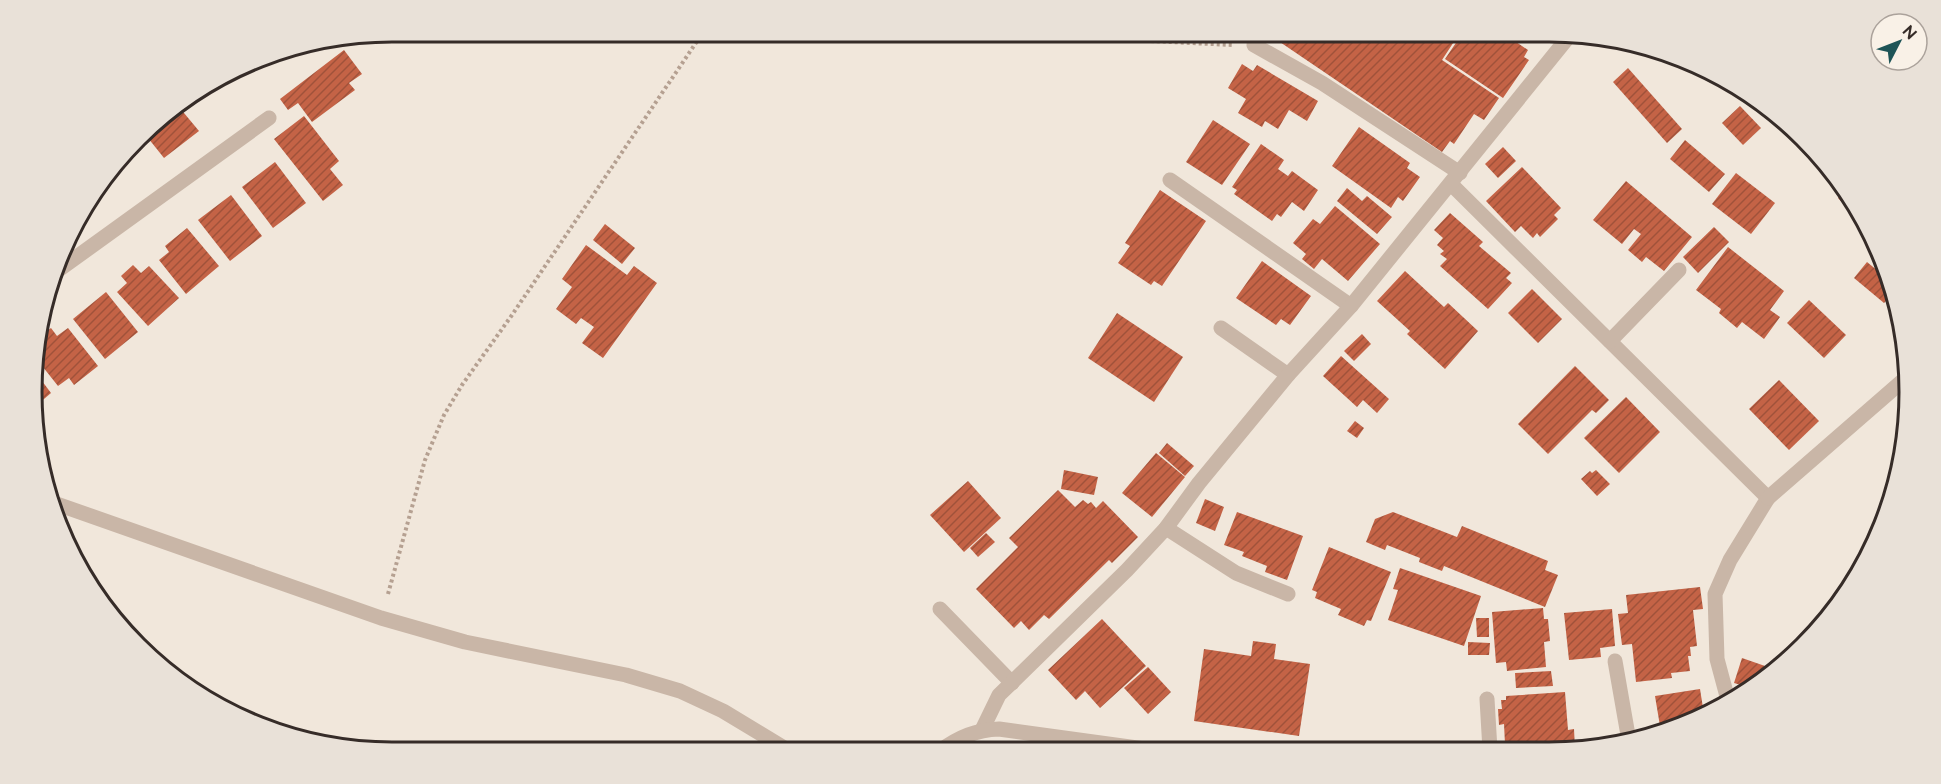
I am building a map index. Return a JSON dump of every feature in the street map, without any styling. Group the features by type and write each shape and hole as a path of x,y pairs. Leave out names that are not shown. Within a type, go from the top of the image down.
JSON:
{"street":[{"path":"982,730 999,695 1127,570 1166,528 1199,483 1288,375 1351,306 1564,43"},
{"path":"1254,45 1322,83 1455,179 1610,341 1768,498"},
{"path":"67,264 268,118"},
{"path":"1170,180 1351,306"},
{"path":"1610,341 1679,270"},
{"path":"1221,328 1288,375"},
{"path":"1726,694 1717,659 1715,594 1730,560 1768,498 1899,385"},
{"path":"61,506 381,618 465,642 626,675 680,691 723,711 773,742"},
{"path":"1166,528 1236,573 1288,594"},
{"path":"940,609 1011,683"},
{"path":"1615,661 1628,733"},
{"path":"1488,699 1490,742"},
{"path":"954,742 968,734 999,729 1098,742"}],"path":[{"path":"381,618 425,460 444,415 462,385 697,42"},
{"path":"1162,42 1197,45 1254,45"}],"building":[{"path":"1280,42 1454,42 1442,60 1499,98 1484,120 1474,114 1454,144 1450,141 1442,152"},
{"path":"1457,42 1516,42 1528,50 1524,57 1529,60 1503,98 1445,59"},
{"path":"344,50 362,74 349,83 355,90 312,122 298,103 288,110 280,99"},
{"path":"1242,64 1253,71 1257,65 1318,101 1307,121 1289,110 1278,129 1265,121 1262,127 1238,113 1246,99 1228,88"},
{"path":"1628,68 1682,129 1667,143 1613,82"},
{"path":"1740,106 1761,128 1743,145 1722,123"},
{"path":"183,111 199,131 164,158 150,140"},
{"path":"304,116 339,161 330,169 343,185 323,201 274,139"},
{"path":"1213,120 1250,144 1222,185 1186,162"},
{"path":"1359,127 1410,163 1407,168 1420,177 1403,201 1398,197 1391,208 1332,166"},
{"path":"1685,140 1725,174 1709,192 1670,159"},
{"path":"1261,144 1284,160 1278,169 1288,176 1292,171 1318,190 1304,211 1292,202 1281,217 1277,214 1272,221 1234,194 1237,190 1232,187"},
{"path":"1503,147 1516,161 1498,178 1485,164"},
{"path":"275,162 306,203 273,228 242,187"},
{"path":"1522,167 1561,208 1554,215 1558,219 1540,237 1537,233 1533,238 1521,226 1515,232 1486,201"},
{"path":"1736,173 1775,203 1751,234 1712,204"},
{"path":"1626,181 1692,237 1664,271 1646,257 1642,262 1628,250 1641,234 1634,229 1622,244 1593,220"},
{"path":"1347,188 1362,201 1367,196 1392,217 1377,234 1337,201"},
{"path":"1160,190 1206,221 1162,286 1154,281 1151,285 1118,263 1130,246 1125,243"},
{"path":"231,195 262,236 230,261 198,220"},
{"path":"1335,206 1380,244 1348,281 1322,259 1314,269 1302,259 1306,254 1293,243 1313,219 1320,224"},
{"path":"1450,213 1483,242 1479,246 1511,273 1506,278 1512,283 1488,309 1440,266 1447,259 1440,254 1444,251 1437,245 1443,238 1434,230"},
{"path":"605,224 635,248 622,264 593,240"},
{"path":"1714,227 1729,242 1698,273 1683,257"},
{"path":"187,228 219,266 186,294 159,260 169,252 165,246"},
{"path":"586,245 627,275 634,266 657,283 603,358 582,343 594,327 581,318 576,324 556,309 572,287 562,279"},
{"path":"1728,247 1784,291 1770,310 1780,317 1764,339 1742,322 1737,328 1719,313 1721,309 1696,290"},
{"path":"1262,261 1311,296 1290,325 1281,319 1276,325 1236,298"},
{"path":"1867,262 1877,270 1887,300 1884,303 1854,278"},
{"path":"133,265 141,273 149,266 179,298 148,326 117,292 127,283 121,276"},
{"path":"1405,271 1444,307 1448,303 1478,331 1445,369 1407,334 1410,331 1377,301"},
{"path":"1532,289 1562,319 1538,343 1508,313"},
{"path":"106,292 138,332 105,359 73,319"},
{"path":"1809,300 1846,335 1824,358 1787,323"},
{"path":"1117,313 1183,357 1154,402 1088,358"},
{"path":"51,328 57,336 68,328 98,366 74,385 69,378 58,386 43,367 48,331"},
{"path":"1362,334 1371,344 1354,361 1344,351"},
{"path":"1341,356 1389,399 1377,413 1363,400 1357,407 1323,376"},
{"path":"1575,366 1609,400 1596,413 1592,410 1548,454 1518,424"},
{"path":"1779,380 1819,421 1789,450 1749,409"},
{"path":"42,382 51,393 42,400"},
{"path":"1626,397 1660,432 1619,473 1584,438"},
{"path":"1355,421 1364,428 1357,438 1347,431"},
{"path":"1167,443 1194,466 1185,476 1159,453"},
{"path":"1156,453 1185,477 1152,517 1122,493"},
{"path":"1064,470 1098,477 1094,495 1061,489"},
{"path":"1596,470 1610,484 1597,496 1581,479 1590,471 1592,473"},
{"path":"968,481 1001,518 964,552 930,515"},
{"path":"1058,490 1075,507 1083,500 1088,504 1091,502 1096,508 1103,501 1138,537 1112,563 1109,560 1049,619 1044,615 1029,630 1021,621 1014,628 976,589 1018,547 1009,538"},
{"path":"1205,499 1224,507 1215,531 1196,523"},
{"path":"1237,512 1303,536 1287,580 1265,572 1267,566 1242,556 1244,552 1224,545"},
{"path":"1393,512 1457,537 1462,526 1548,561 1545,570 1558,575 1545,607 1444,566 1442,571 1419,562 1420,558 1387,545 1385,550 1366,542 1375,519"},
{"path":"986,533 995,542 978,557 970,548"},
{"path":"1329,547 1391,572 1371,621 1367,620 1364,626 1338,615 1341,609 1315,598 1317,592 1312,590"},
{"path":"1400,568 1481,596 1464,646 1388,620 1398,590 1393,589"},
{"path":"1700,587 1703,609 1693,610 1697,646 1690,647 1691,656 1688,656 1690,671 1671,673 1672,678 1636,682 1632,644 1622,645 1618,614 1628,613 1626,595"},
{"path":"1543,608 1544,619 1548,619 1550,641 1544,642 1546,667 1507,671 1506,662 1496,663 1492,612"},
{"path":"1612,609 1615,646 1600,648 1601,657 1569,660 1564,613"},
{"path":"1476,618 1489,618 1489,637 1477,637"},
{"path":"1102,619 1146,666 1100,708 1085,691 1076,700 1048,670"},
{"path":"1253,641 1276,644 1274,659 1310,664 1299,736 1194,721 1204,649 1251,656"},
{"path":"1468,642 1490,643 1489,655 1468,655"},
{"path":"1742,658 1765,666 1740,685 1734,683"},
{"path":"1148,667 1171,692 1148,714 1124,688"},
{"path":"1551,671 1553,686 1516,688 1515,673"},
{"path":"1700,689 1703,707 1660,724 1655,696"},
{"path":"1565,692 1568,730 1574,729 1575,741 1505,742 1504,724 1499,725 1498,709 1502,709 1501,700 1506,700 1506,696"}]}
